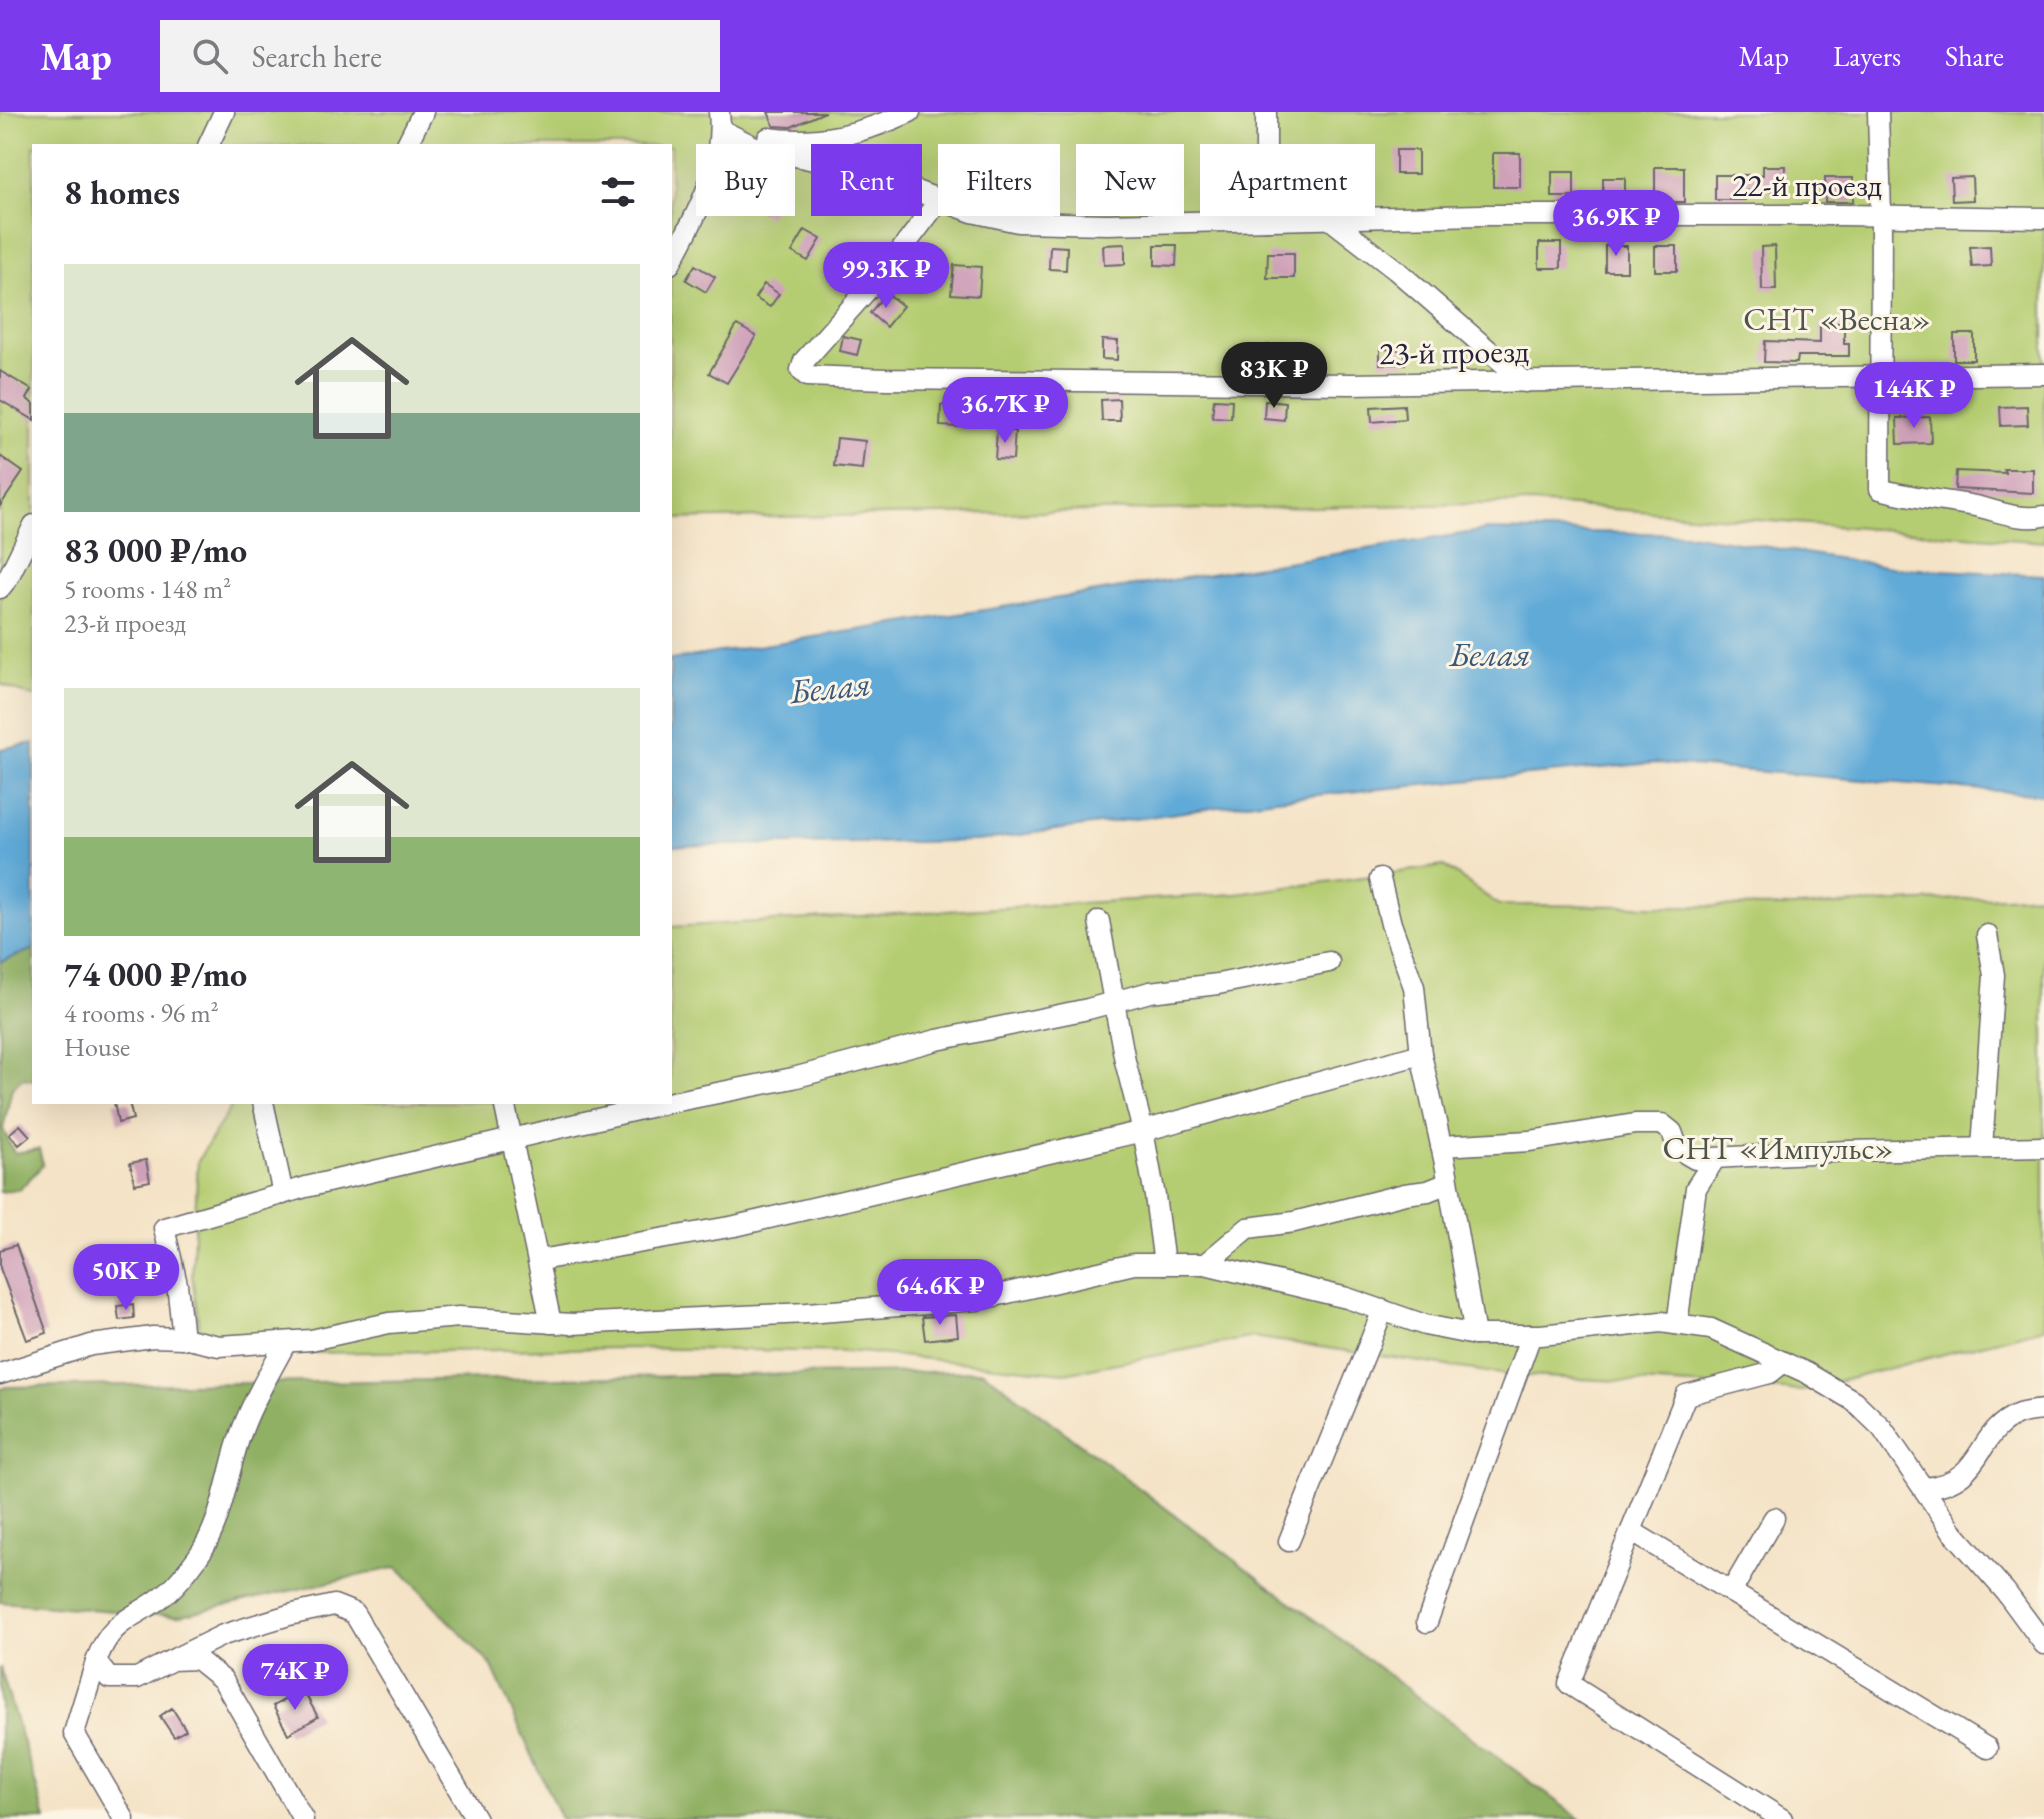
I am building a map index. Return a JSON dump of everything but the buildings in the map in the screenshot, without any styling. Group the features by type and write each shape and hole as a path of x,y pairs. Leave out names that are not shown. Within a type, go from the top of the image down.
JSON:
{"street":[{"path":"209,144 224,112"},
{"path":"407,144 423,112"},
{"path":"672,260 713,173 720,121 795,142 853,135 910,112"},
{"path":"1266,112 1266,220"},
{"path":"1878,112 1881,215 1880,489 1977,507 2008,516 2029,519 2044,516"},
{"name":"22-й проезд","path":"720,121 757,148 829,164 938,198"},
{"name":"23-й проезд","path":"938,202 893,261 804,361 801,370 807,376 1334,384 2044,374"},
{"name":"22-й проезд","path":"990,216 1018,222 1107,224 1498,215 2044,218"},
{"path":"1330,219 1396,270 1525,382"},
{"path":"0,588 32,529"},
{"path":"1380,879 1391,924 1414,987 1421,1054 1475,1335"},
{"path":"1099,921 1125,1061 1143,1131 1164,1264"},
{"path":"1982,1148 1994,975 1987,935"},
{"path":"672,1102 793,1078 937,1040 1150,992 1218,984 1329,962"},
{"path":"540,1260 735,1226 1143,1131 1421,1054"},
{"path":"263,1104 283,1194"},
{"path":"504,1104 551,1323"},
{"path":"183,1338 177,1284 164,1228 283,1194 662,1104"},
{"path":"1441,1146 1530,1141 1635,1124 1662,1124 1672,1132 1678,1149 1695,1159 1848,1151 2044,1147"},
{"path":"1677,1324 1696,1188 1714,1160"},
{"path":"1205,1264 1248,1228 1294,1222 1428,1191 1448,1183"},
{"path":"0,1374 91,1345 153,1337 183,1338 219,1346 311,1340 389,1323 459,1317 551,1323 807,1313 977,1300 1134,1264 1205,1264 1288,1283 1425,1325 1475,1335 1531,1335 1661,1322 1677,1324 1711,1329 1784,1362 1854,1401 1882,1428 1953,1532 2005,1591 2044,1644"},
{"path":"1289,1541 1383,1310"},
{"path":"1427,1622 1531,1335"},
{"path":"124,1819 74,1733 103,1640 131,1615 168,1592 203,1548 214,1530 238,1441 286,1342"},
{"path":"1782,1819 1569,1684 1686,1395 1770,1373 1784,1362"},
{"path":"1924,1488 1954,1482 1972,1468 1985,1444 2004,1423 2021,1414 2044,1410"},
{"path":"1731,1592 1774,1518"},
{"path":"1631,1531 1987,1748"},
{"path":"96,1662 109,1678 137,1678 223,1635 289,1615 334,1605 354,1613 476,1819"},
{"path":"172,1660 197,1659 223,1680 303,1819"}],"green space":[{"name":"СНТ «Весна»","path":"0,112 2044,112 2044,542 1532,503 672,519 672,144 32,144 32,696 0,684"},
{"name":"СНТ «Импульс»","path":"1444,866 1499,905 1795,907 2044,895 2044,1328 1803,1391 1507,1375 1253,1337 1065,1373 860,1352 625,1348 315,1353 202,1350 192,1275 198,1160 233,1104 672,1104 672,927 1236,894"},
{"path":"32,950 32,1080 23,1078 12,1088 3,1129 14,1153 39,1149 43,1165 20,1189 0,1192 0,962"},
{"path":"983,1371 1580,1819 561,1819 491,1665 398,1567 177,1616 0,1602 0,1390 6,1387"},
{"path":"0,1667 46,1819 3,1819 0,1812"}],"water":[{"name":"Белая","path":"1486,530 1688,534 1897,568 2044,575 2044,795 1654,763 1276,799 978,841 672,846 672,660"},
{"path":"32,743 32,950 0,962 0,749"}]}
